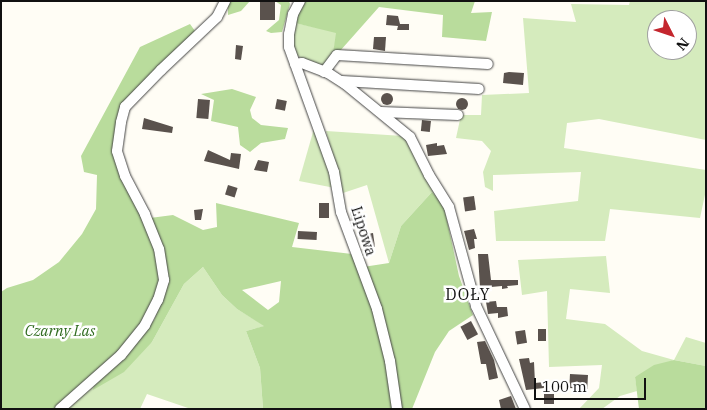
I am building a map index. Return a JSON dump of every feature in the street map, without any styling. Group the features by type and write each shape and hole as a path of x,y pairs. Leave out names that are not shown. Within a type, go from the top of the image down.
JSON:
{"street":[{"path":"60,409 122,355 146,325 158,300 164,280 159,249 145,214 125,176 117,152 120,122 125,107 160,70 217,17 225,1"},
{"name":"Lipowa","path":"300,1 293,14 289,34 289,47 334,172 341,212 377,309 390,361 397,409"},
{"path":"324,72 337,55 488,64"},
{"path":"295,64 302,63 341,81 410,136 429,175 449,207 476,306 525,409"},
{"path":"341,81 479,89"},
{"path":"382,112 458,115"}],"green space":[{"path":"228,1 250,1 241,11 228,15"},
{"path":"275,1 289,1 290,4 282,32 271,33 266,31 279,20 281,5"},
{"path":"304,1 475,1 471,13 492,12 486,41 442,37 443,15 379,7 332,60 336,33 295,23 298,10"},
{"path":"630,1 706,1 706,140 599,119 567,123 564,148 706,170 706,190 700,218 610,209 605,241 496,241 494,211 578,201 581,172 493,175 493,191 485,187 483,172 491,151 482,141 456,138 461,115 481,115 482,95 529,93 523,18 576,22 571,4 629,5"},
{"path":"295,23 337,32 332,60 328,66 319,67 296,55 292,46"},
{"name":"Czarny Las","path":"190,24 195,31 193,36 135,92 116,152 144,214 163,280 158,300 121,355 60,409 1,409 1,292 7,288 33,280 59,262 82,234 96,209 97,175 84,172 81,156 140,47"},
{"path":"232,89 256,97 250,110 252,118 261,125 288,128 285,139 261,143 250,152 240,145 238,127 211,121 214,100 201,94"},
{"path":"315,125 335,188 299,181"},
{"path":"326,131 403,136 411,144 444,206 432,192 401,226 389,263 367,185 343,193"},
{"path":"432,192 444,206 459,276 473,315 449,331 435,352 412,409 263,409 260,368 246,331 264,326 237,309 222,295 203,267 184,284 152,342 124,372 93,390 94,385 138,340 154,320 166,288 168,275 150,218 173,215 203,230 217,227 216,203 299,223 292,247 352,254 363,267 389,263 401,226","holes":["281,281 279,302 268,310 242,290"]},
{"path":"606,256 610,293 570,289 566,319 605,324 642,351 674,360 635,377 637,391 620,396 602,409 579,409 599,388 602,365 549,367 547,291 522,295 518,260"},
{"path":"203,267 222,295 237,309 265,326 246,331 260,368 263,409 191,409 147,394 140,409 67,409 94,385 152,342 184,284"},
{"path":"686,337 706,343 706,366 674,360"},
{"path":"674,360 706,366 706,409 639,409 635,377 654,365"}],"building":[{"path":"260,2 275,2 275,20 260,20"},
{"path":"387,15 398,16 400,24 409,24 409,30 397,30 398,26 386,25"},
{"path":"374,37 386,37 385,51 373,49"},
{"path":"236,45 243,46 241,60 235,59"},
{"path":"504,73 524,73 523,85 503,83"},
{"path":"385,93 389,93 393,99 389,105 385,105 381,101 381,97"},
{"path":"462,98 468,104 462,110 456,104"},
{"path":"198,99 210,100 208,119 196,118"},
{"path":"277,99 287,101 285,111 275,109"},
{"path":"144,118 173,127 172,133 142,129"},
{"path":"422,120 431,121 430,132 421,131"},
{"path":"437,143 437,146 444,145 447,154 428,156 426,145"},
{"path":"208,150 230,160 231,153 241,154 239,169 204,161"},
{"path":"258,160 269,162 267,172 254,170"},
{"path":"228,185 238,188 235,197 225,195"},
{"path":"474,196 476,210 465,211 463,198"},
{"path":"319,203 329,203 329,218 319,218"},
{"path":"203,209 201,220 195,220 194,210"},
{"path":"360,210 361,220 352,222 350,211"},
{"path":"474,229 477,239 474,239 475,248 469,250 464,231"},
{"path":"298,231 317,232 317,240 298,239"},
{"path":"373,233 375,247 364,246 362,235"},
{"path":"478,254 488,254 491,280 518,280 518,285 507,286 508,288 502,289 502,286 480,288"},
{"path":"496,301 497,307 507,307 508,316 498,318 498,313 488,314 486,302"},
{"path":"471,321 478,334 467,340 460,327"},
{"path":"538,329 546,329 546,341 538,341"},
{"path":"525,330 527,343 517,344 515,332"},
{"path":"485,341 494,360 498,378 489,380 486,364 481,364 477,342"},
{"path":"529,358 530,363 534,362 535,383 544,382 544,388 526,390 519,359"},
{"path":"570,374 588,375 587,389 569,388"},
{"path":"544,394 554,394 554,404 544,404"},
{"path":"511,396 516,409 501,409 499,400"}],"district":[{"name":"DOŁY","path":"468,294"}]}
